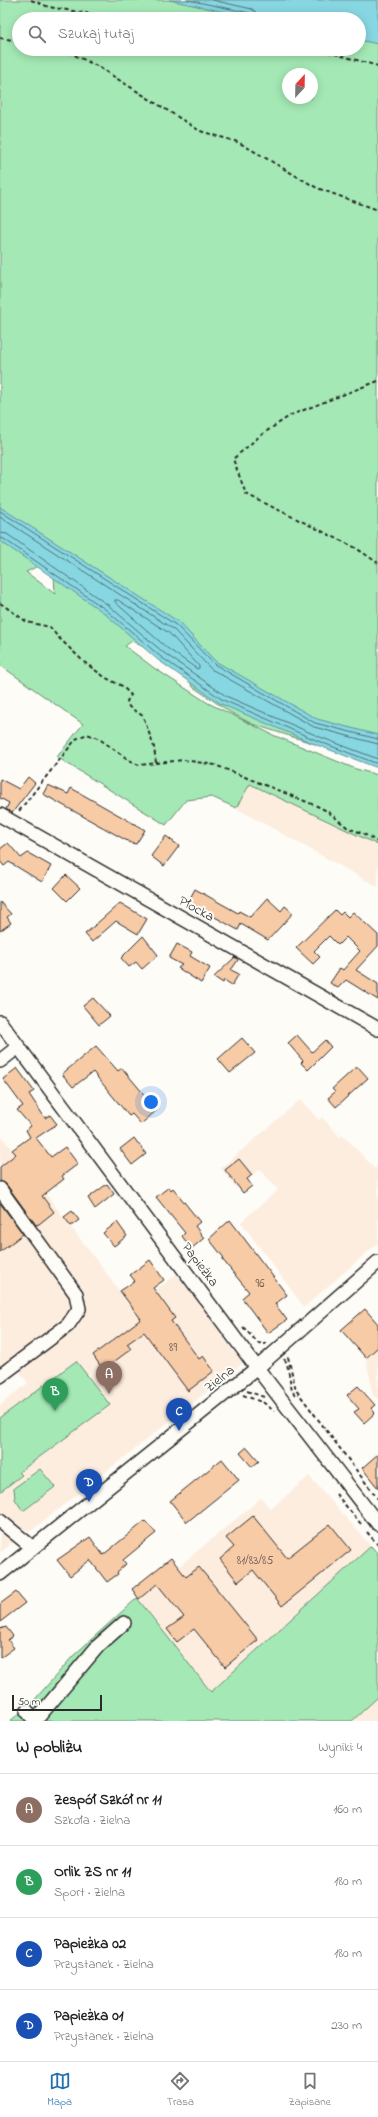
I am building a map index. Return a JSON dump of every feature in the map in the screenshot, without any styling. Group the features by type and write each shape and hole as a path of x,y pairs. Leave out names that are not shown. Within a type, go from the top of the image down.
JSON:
{"street":[{"name":"Płocka","path":"0,815 378,1029"},
{"name":"Papieżka","path":"0,1022 257,1368 378,1524"},
{"path":"0,1061 18,1047"},
{"path":"0,1189 76,1294 79,1309 68,1325 0,1376"},
{"name":"Zielna","path":"0,1574 257,1368 378,1262"},
{"path":"0,1521 33,1548"},
{"path":"32,1717 98,1646 124,1623"}],"path":[{"path":"31,0 49,7 79,12"},
{"path":"0,38 12,40"},
{"path":"76,56 97,66 200,131 238,142 317,188 378,210"},
{"path":"342,56 378,66"},
{"path":"378,381 291,415 261,435 233,459 246,494 356,548 378,563"},
{"path":"0,603 27,622 50,626 59,638 84,662 106,678 128,691 131,695 127,703 129,707 143,716 154,747 156,763"},
{"path":"13,823 19,812 79,736 87,734 98,738 134,763 144,765 184,760 199,761 225,768 317,806 348,828 364,834 378,842"},
{"path":"243,1326 258,1343 269,1344 287,1362 292,1391 300,1402"},
{"path":"290,1358 296,1390 378,1499"},
{"path":"240,1394 264,1403 272,1410 277,1412 299,1394"},
{"path":"336,1494 378,1545"}],"shaded area":[{"path":"250,784 378,845 378,887 236,808"},
{"path":"300,1100 319,1120 322,1117 340,1137 343,1135 375,1169 378,1167 378,1243 304,1307 241,1222 278,1190 260,1169 236,1188 221,1168"},
{"path":"0,1134 132,1307 177,1274 243,1363 31,1531 22,1529 0,1512 0,1405 28,1383 11,1360 0,1369"},
{"path":"378,1347 378,1399 373,1396 366,1358"},
{"path":"309,1476 371,1546 211,1692 139,1600 261,1498 271,1509"},
{"path":"0,1531 13,1542 0,1553"},
{"path":"378,1697 378,1721 352,1721"}],"green space":[{"path":"0,0 378,0 378,764 252,724 230,712 193,687 182,668 132,641 125,646 154,668 208,703 273,735 356,769 378,775 378,845 250,784 236,808 212,797 186,800 166,825 57,757 83,724 0,665","holes":["42,564 54,574 55,594 26,572"]},
{"path":"76,1361 110,1405 19,1472 22,1475 0,1492 0,1418"},
{"path":"40,1469 55,1487 23,1511 15,1499 14,1488"},
{"path":"371,1546 378,1554 378,1697 352,1721 10,1721 30,1705 73,1656 137,1598 211,1692"}],"water":[{"path":"169,0 378,0 378,44 366,41 366,12 225,12"},
{"path":"0,507 179,622 215,661 317,719 378,735 378,768 317,745 221,704 158,660 103,612 0,541"}],"building":[{"path":"28,777 35,783 12,813 6,809 9,803 0,798 0,779 19,789"},
{"path":"48,785 68,794 71,788 145,830 136,844 131,843 43,794"},
{"path":"166,836 179,846 164,866 151,856"},
{"path":"8,843 21,858 28,853 51,866 42,882 9,862 4,866 0,861 0,849"},
{"path":"66,875 80,888 67,901 54,888"},
{"path":"195,889 238,913 239,911 250,917 267,898 281,911 285,906 293,913 268,940 241,924 238,930 188,902"},
{"path":"0,902 11,914 7,917 11,923 0,931"},
{"path":"120,903 147,919 138,934 116,921 92,942 85,934"},
{"path":"335,910 340,915 343,912 348,917 353,912 378,935 378,946 356,970 378,984 378,1000 346,980 338,988 330,983 340,968 343,970 360,951 346,937 338,945 329,936 314,951 320,957 313,964 296,948"},
{"path":"143,936 158,955 142,969 136,962 129,967 121,958"},
{"path":"177,944 192,952 190,956 210,968 201,983 178,968 182,965 169,958"},
{"path":"235,957 238,960 231,970 239,974 232,985 224,980 223,983 214,977"},
{"path":"93,998 110,1016 99,1025 83,1006"},
{"path":"297,1035 312,1052 325,1040 331,1047 308,1070 301,1063 303,1061 288,1043"},
{"path":"242,1038 255,1053 230,1073 218,1059"},
{"path":"96,1046 118,1071 122,1068 157,1110 141,1124 132,1114 129,1116 93,1072 73,1087 62,1074"},
{"path":"17,1068 34,1091 29,1094 45,1118 50,1115 57,1124 36,1138 51,1157 65,1147 78,1164 62,1176 64,1179 42,1196 54,1212 36,1225 6,1184 0,1181 0,1167 16,1154 12,1150 30,1137 26,1130 31,1126 17,1110 23,1106 3,1079"},
{"path":"355,1068 359,1068 368,1078 336,1107 328,1098 335,1092 332,1089"},
{"path":"134,1138 146,1154 132,1165 120,1149"},
{"path":"239,1159 252,1175 247,1179 252,1186 243,1193 225,1170"},
{"path":"107,1184 114,1194 95,1209 88,1198"},
{"path":"169,1187 171,1190 173,1188 200,1222 195,1226 204,1238 191,1249 182,1236 185,1233 156,1197"},
{"path":"0,1203 23,1234 0,1252"},
{"path":"72,1211 79,1220 71,1226 64,1217"},
{"path":"230,1220 287,1295 275,1304 287,1320 268,1333 242,1298 249,1292 222,1259 224,1258 209,1239"},
{"path":"117,1222 127,1236 114,1246 103,1233"},
{"path":"150,1260 164,1280 153,1288 175,1318 171,1321 199,1359 203,1356 214,1371 188,1391 144,1332 127,1344 131,1349 103,1370 93,1355 141,1319 120,1291 135,1281 130,1275"},
{"path":"365,1309 378,1324 378,1347 366,1358 341,1330"},
{"path":"358,1386 375,1405 371,1408 375,1413 364,1423 354,1412 359,1409 347,1395"},
{"path":"247,1447 259,1461 252,1467 240,1453"},
{"path":"378,1454 378,1488 362,1468"},
{"path":"222,1459 239,1480 187,1522 170,1501"},
{"path":"253,1516 287,1558 330,1524 351,1550 282,1606 253,1570 238,1582 220,1559 234,1547 226,1538"},
{"path":"145,1521 156,1533 123,1560 126,1564 117,1572 118,1574 107,1582 90,1560 70,1576 57,1560 90,1537 103,1555"},
{"path":"171,1558 186,1577 199,1567 258,1640 225,1667 194,1629 177,1642 167,1629 184,1617 157,1584 139,1599 132,1589"},
{"path":"16,1592 25,1603 0,1622 0,1604"},
{"path":"6,1627 13,1636 8,1640 14,1648 0,1658 0,1629"}],"place":[{"name":"Zespół Szkół nr 11","path":"109,1394"},
{"name":"Orlik ZS nr 11","path":"55,1411"},
{"name":"Papieżka 02","path":"179,1431"},
{"name":"Papieżka 01","path":"89,1502"}]}
